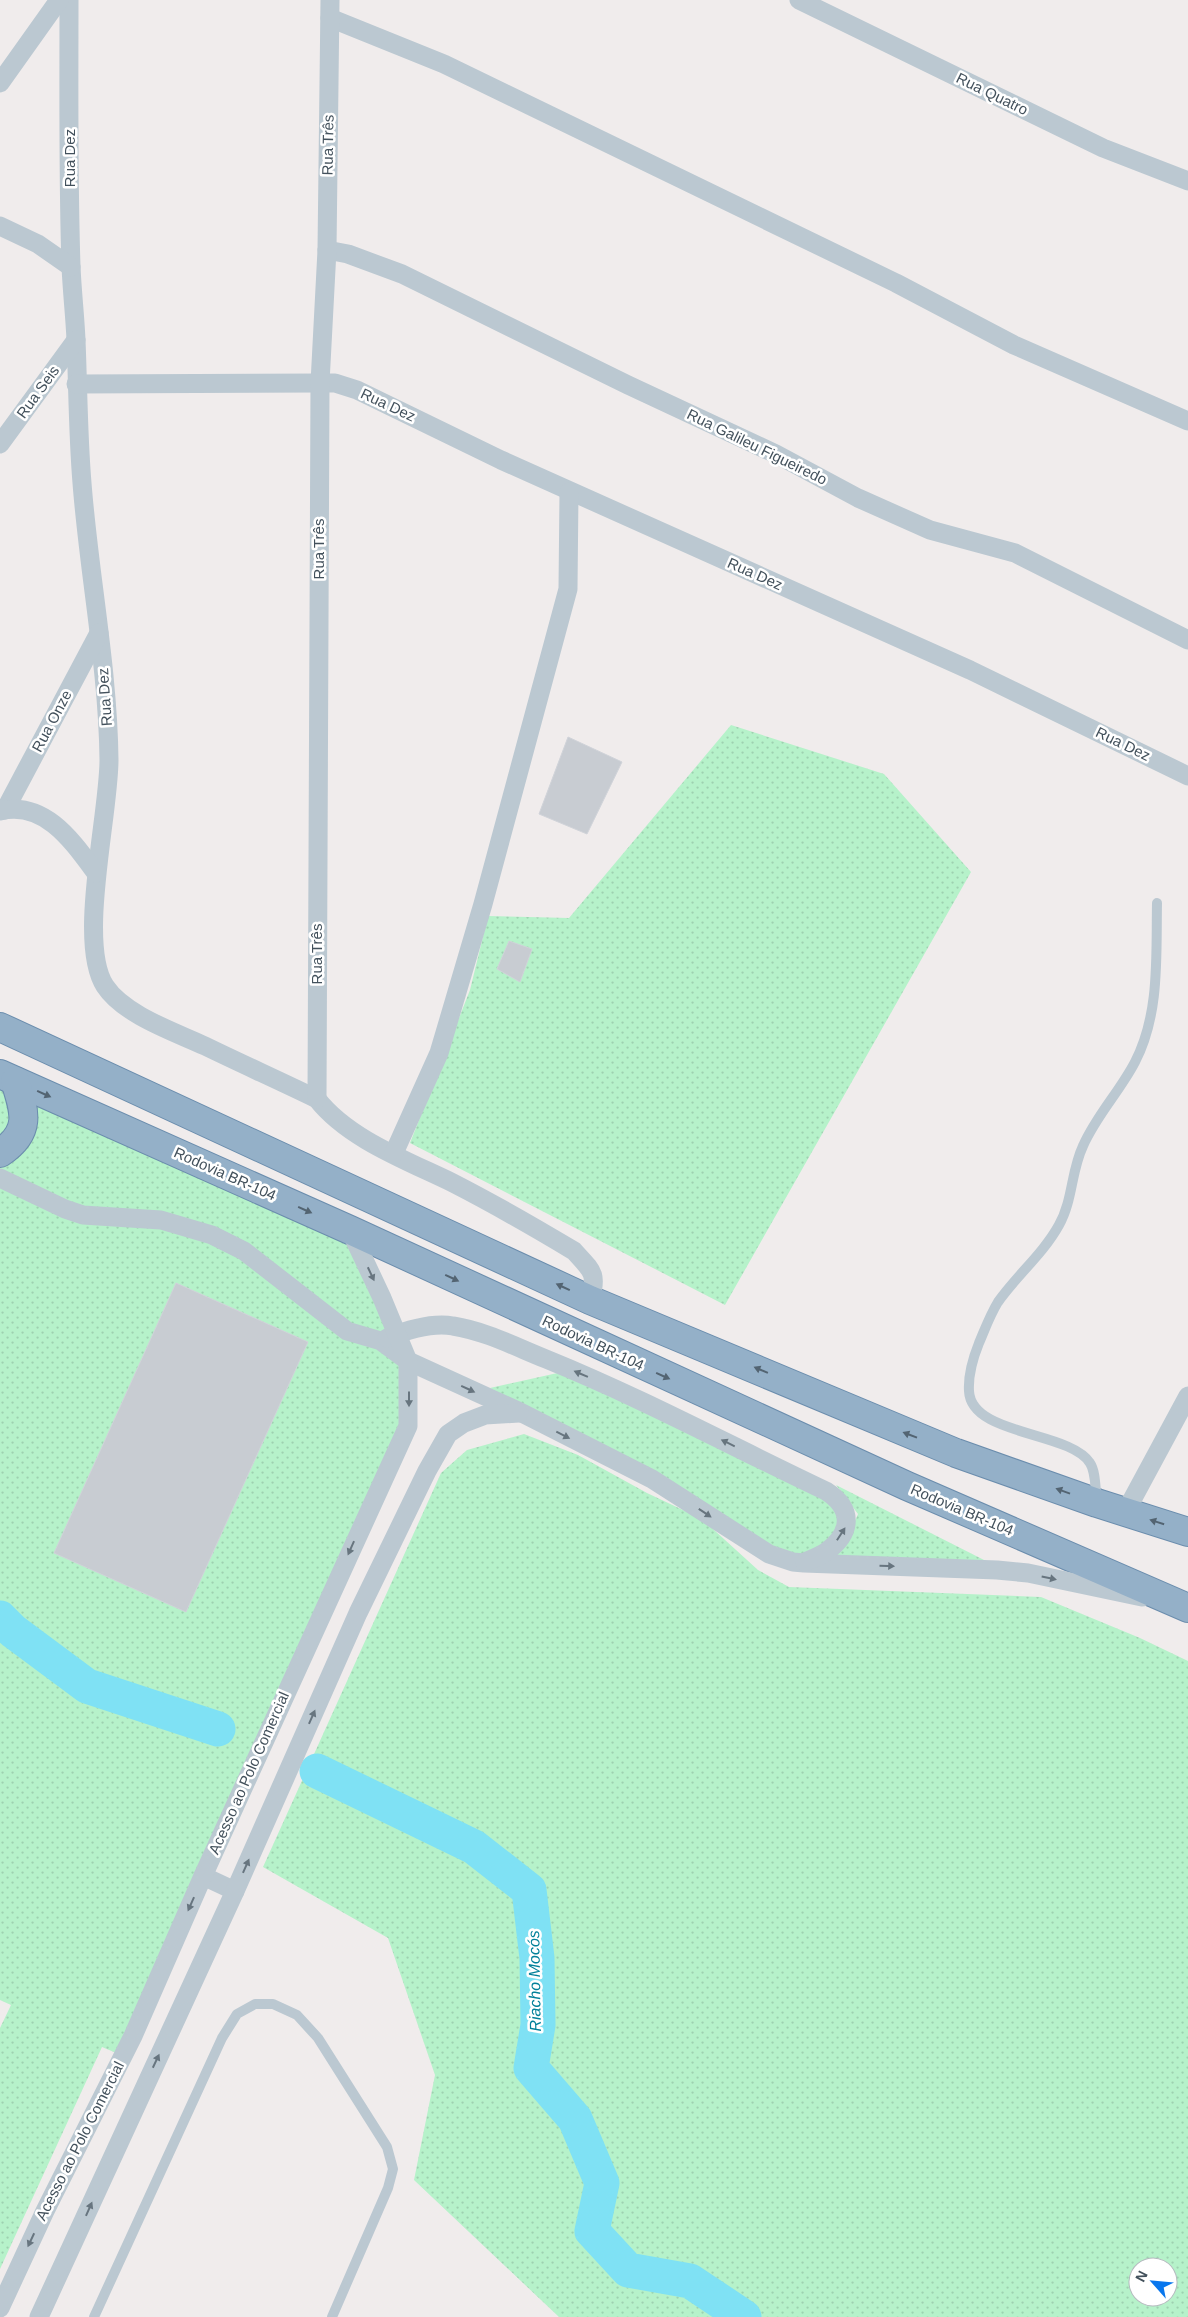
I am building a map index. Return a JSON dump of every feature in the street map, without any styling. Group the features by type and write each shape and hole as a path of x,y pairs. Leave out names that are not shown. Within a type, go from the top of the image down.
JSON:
{"highway":[{"path":"0,1027 590,1300 763,1371 901,1431 1097,1503 1188,1532"},
{"path":"0,1153 14,1142 24,1124 23,1108 8,1077"},
{"name":"Rodovia BR-104","path":"8,1077 350,1230 889,1478 1186,1607"}],"street":[{"path":"0,83 59,0"},
{"name":"Rua Dez","path":"69,0 71,267 76,340 76,384 82,485 106,685 108,785 96,873 94,944 98,972 106,987 130,1009 156,1024 317,1099"},
{"name":"Rua Quatro","path":"799,0 1103,148 1188,181"},
{"path":"330,9 896,283 1014,345 1188,421"},
{"name":"Rua Três","path":"317,1099 320,383 327,250 330,9"},
{"path":"0,226 38,244 71,267"},
{"name":"Rua Galileu Figueiredo","path":"327,250 348,254 402,274 628,386 776,454 858,498 930,530 1015,553 1188,640"},
{"name":"Rua Seis","path":"0,444 76,340"},
{"name":"Rua Dez","path":"76,384 335,383 357,390 568,492 970,670 1188,776"},
{"path":"394,1153 439,1052 483,904 568,589 568,492"},
{"name":"Rua Onze","path":"2,811 99,632"},
{"path":"2,811 25,811 50,821 61,829 96,873"},
{"path":"317,1099 346,1128 466,1190 574,1251 594,1278 595,1285 590,1300"},
{"path":"0,1178 64,1209 83,1215 161,1220 212,1235 244,1251 283,1280 336,1324 357,1335 389,1338 423,1328 444,1325 453,1326 493,1338 609,1386 826,1492 843,1505 848,1522 845,1529 826,1552 804,1563"},
{"name":"Acesso ao Polo Comercial","path":"0,2308 45,2211 133,2036 203,1876 408,1426 408,1361 389,1338 350,1230"},
{"path":"408,1361 520,1412 652,1479 769,1554 793,1562 1020,1572 1186,1607"},
{"path":"1126,1512 1188,1396"},
{"path":"40,2317 235,1891 358,1612 436,1453 448,1434 464,1423 485,1415 520,1412"},
{"path":"203,1876 235,1891"}],"lane":[{"path":"1097,1503 1089,1462 1076,1451 997,1422 978,1412 970,1398 969,1380 977,1348 990,1317 1002,1297 1034,1260 1060,1224 1066,1209 1083,1145 1135,1062 1144,1043 1153,1006 1157,903"},
{"path":"94,2317 222,2038 237,2014 250,2005 260,2003 273,2004 291,2012 312,2030 381,2136 392,2163 391,2179 381,2207 332,2317"}],"green space":[{"path":"731,725 884,774 971,872 725,1305 410,1143 470,990 488,916 569,918"},
{"path":"0,1079 344,1238 397,1339 404,1426 121,2055 102,2047 0,2269 0,2028 11,2005 0,2000"},
{"path":"562,1372 830,1499 840,1516 838,1530 828,1545 807,1555 781,1551 692,1495 490,1388"},
{"path":"524,1434 578,1455 647,1493 702,1519 758,1570 789,1587 1041,1597 1140,1638 1188,1661 1188,2317 559,2317 414,2180 435,2075 388,1938 263,1867 441,1473 467,1450"},
{"path":"836,1485 988,1562 833,1558 847,1539 858,1514"}],"building":[{"path":"568,737 622,762 587,834 539,814"},
{"path":"509,941 532,949 520,982 497,969"},
{"path":"176,1283 308,1342 186,1612 54,1553"}],"waterway":[{"path":"0,1618 13,1631 87,1686 218,1729"},
{"name":"Riacho Mocós","path":"317,1771 474,1847 529,1890 537,1958 538,2025 531,2068 575,2119 602,2183 592,2231 628,2270 690,2281 744,2317"}]}
